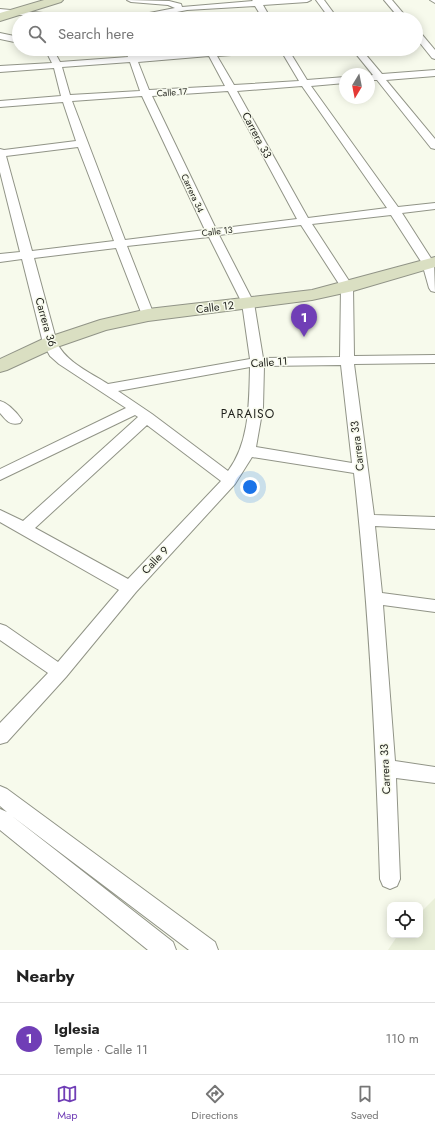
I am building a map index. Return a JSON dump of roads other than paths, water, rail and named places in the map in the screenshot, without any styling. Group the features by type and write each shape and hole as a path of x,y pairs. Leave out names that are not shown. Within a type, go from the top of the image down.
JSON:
{"street":[{"path":"0,11 20,12 56,0"},
{"path":"131,0 187,4 307,0"},
{"path":"320,0 329,12"},
{"path":"388,0 398,12"},
{"path":"257,2 263,12"},
{"path":"157,12 187,4"},
{"path":"0,17 12,14"},
{"path":"0,36 12,38"},
{"path":"423,38 435,39"},
{"path":"423,43 435,56"},
{"path":"53,56 57,64 66,98 82,143 148,315"},
{"path":"0,69 57,64 116,56"},
{"name":"Carrera 34","path":"132,56 146,94 212,232 248,303 257,362"},
{"name":"Carrera 33","path":"213,56 304,220 347,288 347,359 367,520 374,598 386,768 390,879"},
{"path":"288,56 305,84 431,263 435,288"},
{"path":"362,56 435,146"},
{"path":"375,78 435,73"},
{"name":"Calle 17","path":"0,104 66,98 232,89 339,81"},
{"path":"0,153 82,143"},
{"name":"Carrera 36","path":"0,153 28,254 50,343 55,353 64,361 142,413 230,480"},
{"name":"Calle 13","path":"0,258 122,244 304,220 435,206"},
{"name":"Calle 12","path":"0,366 50,343 100,326 148,315 312,295 347,288 431,263"},
{"name":"Calle 11","path":"106,389 257,362 347,359 435,359"},
{"name":"Calle 9","path":"0,736 60,672 130,588 230,480 240,466 248,451 256,407 257,362"},
{"path":"0,405 15,420"},
{"path":"0,475 142,413"},
{"path":"24,529 142,413"},
{"path":"248,451 360,469"},
{"path":"0,515 130,588"},
{"path":"367,520 435,522"},
{"path":"374,598 435,606"},
{"path":"0,631 60,672"},
{"path":"386,768 435,775"},
{"path":"0,795 207,950"},
{"path":"0,818 165,950"},
{"path":"124,917 139,898"}],"place":[{"name":"Iglesia","path":"304,337"}],"district":[{"name":"PARAISO","path":"248,414"}]}
